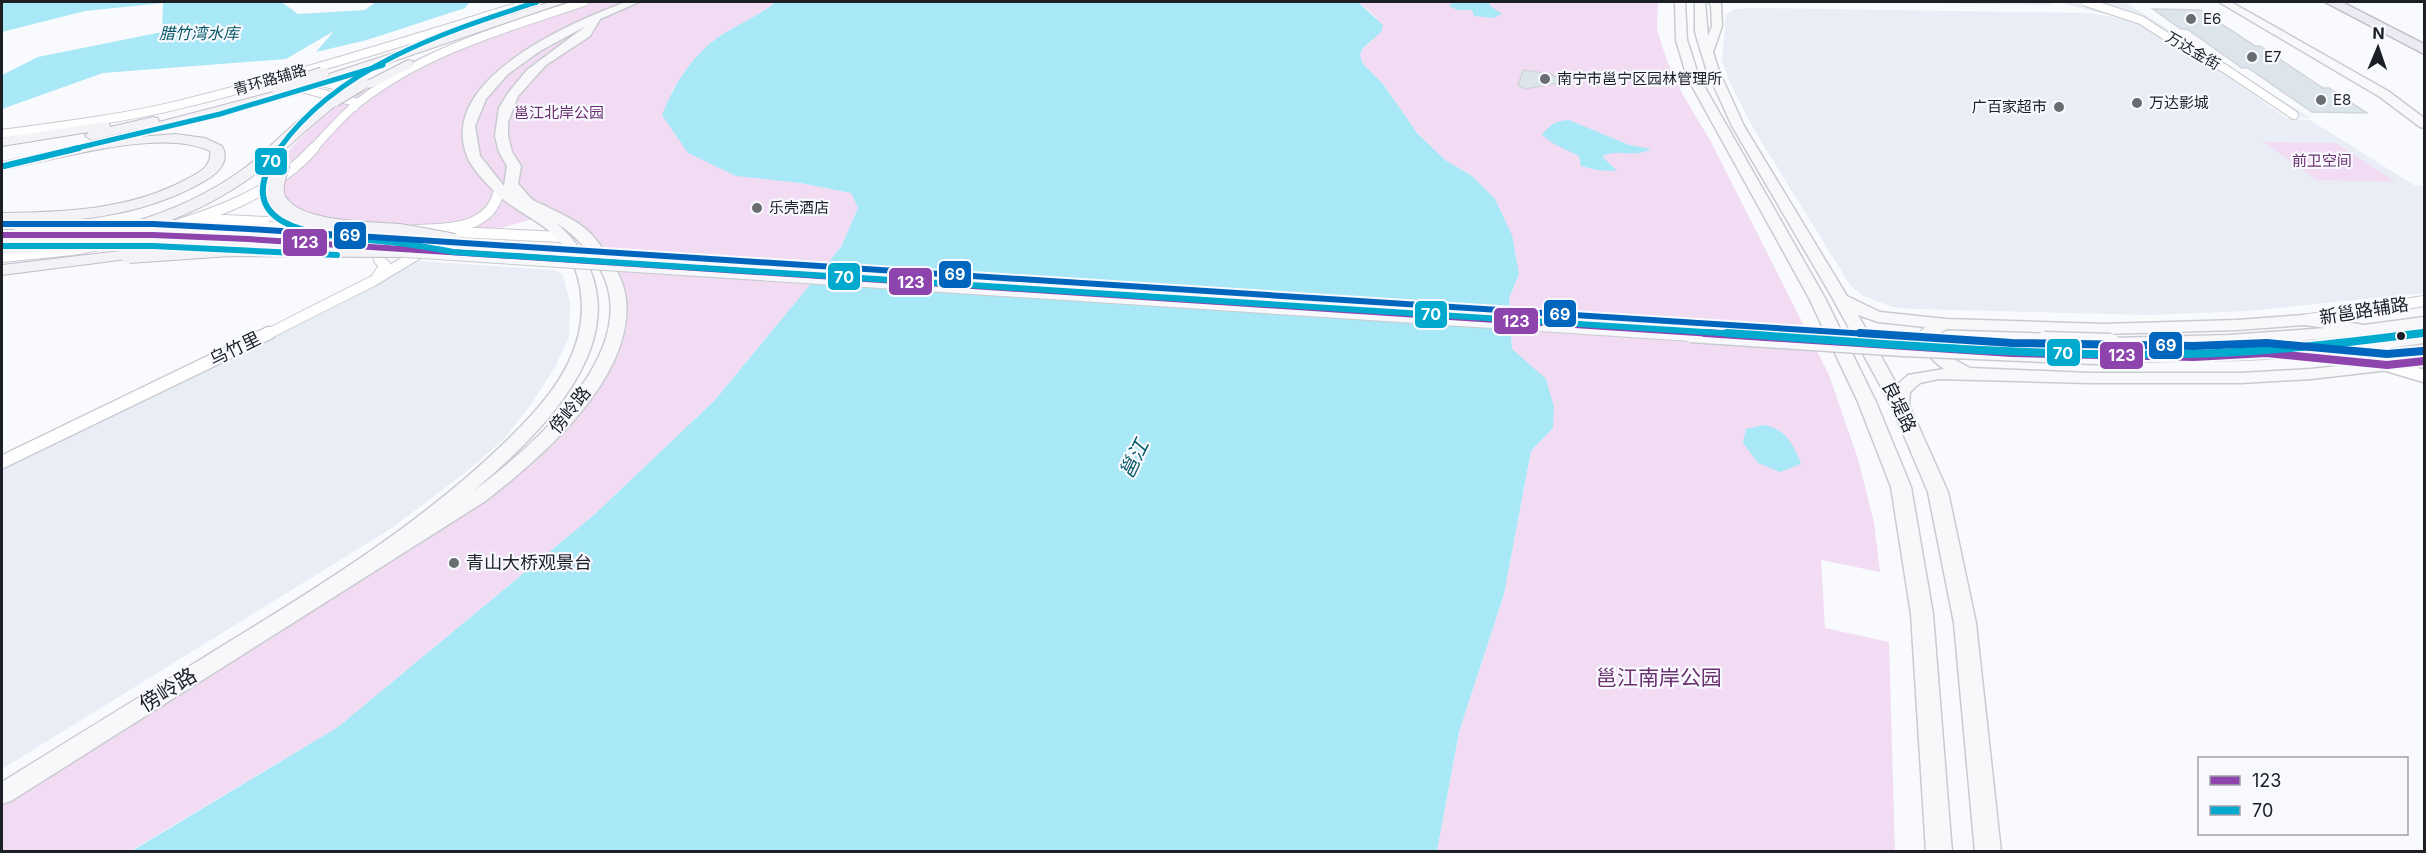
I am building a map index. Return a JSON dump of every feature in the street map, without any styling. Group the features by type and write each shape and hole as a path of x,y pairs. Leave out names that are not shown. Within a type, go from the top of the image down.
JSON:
{"highway":[{"path":"2332,2 2424,50"},
{"path":"2350,2 2424,40"}],"main road":[{"path":"2,165 162,126 285,89 322,73 539,2"},
{"path":"322,73 560,2"},
{"path":"498,250 453,237 322,225 302,219 285,209 276,198 273,187 282,163 303,136 365,84 424,56 569,2"},
{"name":"傍岭路","path":"335,585 425,520 488,469 537,422 559,393 587,339 591,317 590,295 585,273 569,243 482,174 473,157 469,140 470,124 483,93 498,77 539,45 582,22 634,2"},
{"name":"良堤路","path":"1680,2 1678,24 1684,55 1693,77 1817,298 1867,402 1901,488 1922,614 1939,852"},
{"name":"良堤路","path":"1700,2 1701,32 1707,52 1713,71 1738,126 1840,297 1900,405 1938,492 1965,623 1988,852"},
{"path":"1707,52 1717,26 1716,3 1713,2"},
{"path":"2224,2 2384,94 2424,124"},
{"path":"2243,2 2424,110"},
{"path":"549,214 511,185 514,166 505,150 502,135 506,107 511,96 529,74 554,54 584,35 596,20 610,10"},
{"path":"2,142 123,122 251,90 285,89"},
{"path":"2,156 251,90"},
{"path":"2,249 37,247 126,228 194,204 217,193 250,171 343,103"},
{"path":"2,165 117,143 162,139 202,141 218,149 219,156 214,168 195,181 173,192 143,202 86,213 2,218"},
{"name":"傍岭路","path":"2,794 477,498 528,458 563,422 603,364 614,337 619,313 612,273 585,236 549,214 499,189"},
{"path":"2,225 248,228 453,237"},
{"path":"2,235 186,236 399,249"},
{"path":"2,270 186,249 239,247 498,250 1903,347 2115,350 2194,357 2349,349 2424,338"},
{"path":"1789,251 1813,251"},
{"path":"1840,297 1866,313 1878,317 1946,324 2104,328 2194,327 2304,320 2368,330"},
{"path":"2276,338 2291,333 2304,320"},
{"path":"2115,350 2368,330 2424,322"},
{"path":"1946,324 1926,334 1928,345 1937,357 1967,373"},
{"path":"2266,353 2342,359 2387,366"},
{"path":"1900,405 1902,390 1914,379 1939,374 2090,378 2241,378 2311,374 2424,361"}],"street":[{"name":"青环路辅路","path":"2,134 138,114 322,73 533,2"},
{"path":"2,257 72,250 133,238 196,219 245,199 291,171 343,103 382,86 456,47 584,2"},
{"name":"万达金街","path":"2086,2 2141,20 2192,53 2224,68 2294,115"},
{"path":"322,73 302,72 302,76 362,90 382,86"},
{"path":"251,90 284,84 355,102 343,103"},
{"name":"乌竹里","path":"2,462 373,281 417,254 453,237 464,226 485,215 496,205 499,189"},
{"path":"196,219 417,230 464,226"},
{"path":"417,230 453,237 561,237"},
{"path":"133,238 236,242 580,264"},
{"path":"373,281 383,271 385,265 379,260 378,251"},
{"name":"新邕路辅路","path":"2304,320 2424,301"},
{"path":"2387,366 2424,376"}],"shaded area":[{"path":"1832,2 2049,2 2053,4 2049,5"},
{"path":"2056,2 2125,2 2311,118 2288,117 2224,74 2286,118 2310,120 2414,185 2424,186 2424,293 2248,311 2149,315 1913,309 1893,307 1863,296 1850,285 1753,128 1730,83 1722,60 1726,15 1735,9 1754,8 2088,13 2125,19"},
{"path":"419,261 554,270 563,274 570,304 569,337 555,367 530,406 504,439 466,472 392,528 2,769 2,470 346,302 404,266"}],"green space":[{"name":"邕江北岸公园","path":"569,2 776,2 705,48 671,93 800,183 851,193 858,208 841,247 715,400 595,514 338,727 130,851 2,852 2,794 477,498 585,394 619,313 585,236 549,214 454,242 361,229 280,204 281,167 289,151 332,110 362,88 429,53"},
{"name":"邕江南岸公园","path":"1358,2 1658,2 1657,29 1667,61 1683,95 1710,140 1829,375 1858,459 1874,522 1880,572 1821,560 1825,628 1889,642 1895,851 1437,851 1459,732 1504,594 1531,451 1553,428 1519,357 1512,349 1509,298 1519,274 1472,176 1445,160 1417,133 1383,84 1363,64 1360,55 1363,48 1373,40 1377,18"},
{"name":"前卫空间","path":"2263,142 2336,143 2396,182 2316,180"}],"water":[{"name":"腊竹湾水库","path":"2,2 269,2 283,3 298,14 365,10 376,2 470,2 465,8 367,40 316,52 334,31 286,59 103,73 2,109 2,75 38,57 162,32 163,3 85,11 2,32"},
{"name":"邕江","path":"776,2 1358,2 1383,25 1381,32 1363,48 1360,55 1363,64 1383,84 1417,133 1445,160 1472,176 1495,199 1512,235 1519,274 1509,298 1512,349 1546,379 1554,407 1553,428 1531,451 1504,594 1459,732 1437,851 130,852 338,727 595,514 715,400 841,247 858,208 851,193 800,183 736,176 688,153 662,115 678,82 701,52 720,36"},
{"path":"1491,2 1489,5 1502,14 1493,18 1474,16 1472,10 1457,10 1449,6 1452,3"},
{"path":"1569,120 1629,145 1651,149 1639,153 1615,153 1602,156 1617,171 1581,166 1579,156 1554,144 1542,135 1554,124"},
{"path":"1764,425 1778,430 1788,438 1801,464 1780,472 1758,463 1743,443 1746,429"}],"building":[{"path":"2153,9 2200,10 2323,88 2329,88 2367,113 2312,112 2248,68 2242,68 2187,29 2181,29"},
{"name":"南宁市邕宁区园林管理所","path":"1523,70 1551,74 1564,82 1525,89 1518,85"}],"transit line":[{"name":"70","path":"537,2 434,39 365,73 334,94 306,117 283,144 271,163 265,176 264,188 268,206 276,216 292,227 316,235 400,243 453,252 1969,348 2076,353 2184,354 2305,346 2424,333"},
{"name":"70","path":"4,166 220,114 383,65"},
{"name":"69","path":"2,224 153,224 249,229 2012,343 2194,346 2267,343 2387,354 2423,351"},
{"name":"123","path":"2,235 153,235 248,239 2012,353 2194,357 2266,353 2387,365 2424,361"},
{"name":"70","path":"2,246 153,246 337,255"}],"place":[{"name":"E6","path":"2191,19"},
{"name":"E7","path":"2252,57"},
{"name":"南宁市邕宁区园林管理所","path":"1545,79"},
{"name":"E8","path":"2321,100"},
{"name":"万达影城","path":"2137,103"},
{"name":"广百家超市","path":"2059,107"},
{"name":"乐壳酒店","path":"757,208"},
{"name":"青山大桥观景台","path":"454,563"}]}
